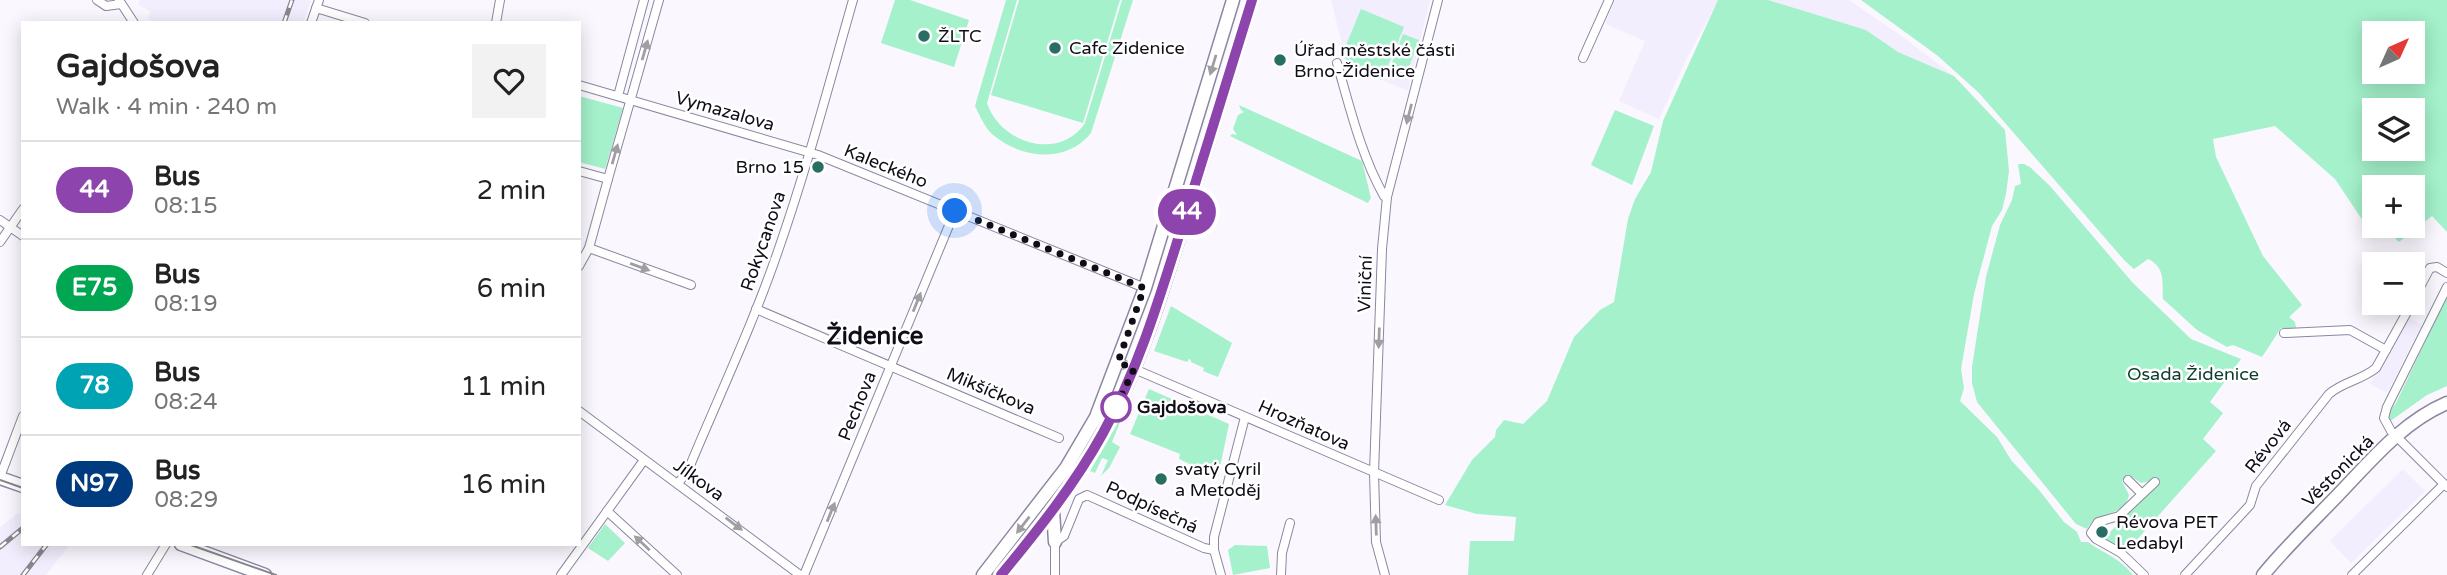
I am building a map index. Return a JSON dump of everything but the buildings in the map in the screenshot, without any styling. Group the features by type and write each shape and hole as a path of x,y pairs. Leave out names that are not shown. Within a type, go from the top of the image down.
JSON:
{"main road":[{"path":"983,575 1044,499 1078,451 1096,416 1144,288 1233,0"},
{"path":"1001,575 1053,510 1102,435 1134,369 1159,300 1252,0"},
{"name":"Věstonická","path":"2263,575 2396,436 2418,419 2447,403"},
{"path":"0,477 21,485"},
{"path":"1053,510 1055,542"},
{"path":"186,546 262,575"}],"street":[{"path":"97,0 106,6 120,2 133,21"},
{"path":"496,21 500,0"},
{"path":"618,96 644,0"},
{"path":"581,262 589,248 659,0"},
{"name":"Rokycanova","path":"678,484 689,468 778,251 810,152 853,0"},
{"name":"Viniční","path":"1385,575 1376,542 1374,473 1382,249 1387,197 1438,0"},
{"path":"1583,58 1608,0"},
{"path":"312,21 317,4 360,21"},
{"path":"1337,63 1360,142 1374,179 1387,197"},
{"name":"Vymazalova","path":"581,86 810,152"},
{"name":"Kaleckého","path":"810,152 1144,288"},
{"path":"581,172 608,179"},
{"name":"Pechova","path":"802,575 955,211"},
{"path":"0,242 21,212"},
{"path":"0,220 21,235"},
{"path":"589,248 691,285"},
{"name":"Révová","path":"2425,278 2430,268 2437,267 2447,273"},
{"path":"2352,575 2445,486 2387,426 2384,414 2447,287"},
{"name":"Mikšíčkova","path":"756,309 1059,438"},
{"name":"Révová","path":"2185,575 2250,505 2256,486 2329,394 2367,375 2375,368 2405,315"},
{"path":"2284,333 2350,330 2386,350"},
{"name":"Hrozňatova","path":"1118,362 1439,500"},
{"name":"Jílkova","path":"581,413 802,575"},
{"path":"1221,575 1214,550 1214,537 1245,417"},
{"path":"0,477 21,420"},
{"path":"581,542 643,460"},
{"path":"2128,480 2143,494"},
{"path":"2144,575 2121,553 2096,539 2091,533 2098,522 2119,516 2155,482"},
{"name":"Podpísečná","path":"1055,542 1064,536 1079,499 1087,495 1204,548 1214,550"},
{"path":"607,510 677,575"},
{"path":"1281,575 1282,553 1290,523"},
{"path":"1055,542 1055,575"},
{"path":"147,575 165,546"},
{"path":"561,575 578,546"}],"shaded area":[{"path":"140,0 311,0 304,21 152,21 148,19 150,11 138,5"},
{"path":"1331,0 1430,0 1408,91 1347,65"},
{"path":"1615,0 1718,0 1659,119 1619,101 1645,41 1605,24"},
{"path":"1768,0 1849,0 1954,76 1898,52 1866,30"},
{"path":"2407,317 2422,325 2387,393 2370,384"},
{"path":"2403,469 2425,491 2351,563 2330,541"},
{"path":"21,513 21,546 68,546 46,575 0,575 0,527"}],"green space":[{"name":"ŽLTC","path":"895,0 910,0 969,20 954,67 881,43"},
{"path":"1006,0 1017,0 987,103 1004,128 1031,143 1046,144 1061,142 1074,135 1085,123 1122,0 1133,0 1091,133 1069,150 1043,154 1016,149 992,134 975,106"},
{"name":"Cafc Zidenice","path":"1019,0 1120,0 1083,123 991,95"},
{"path":"1718,0 1768,0 1866,30 1898,52 1954,76 2005,130 2009,171 2006,194 2002,210 1992,226 1974,294 1961,369 1964,388 1960,401 1997,437 2011,460 2064,522 2077,532 2081,542 2088,542 2111,556 2133,575 1468,575 1470,541 1514,541 1516,517 1477,514 1445,505 1472,460 1495,437 1496,430 1504,420 1523,424 1547,401 1574,337 1600,310 1614,302 1628,219 1635,199 1651,172 1663,121"},
{"path":"1861,0 2447,0 2447,232 2432,216 2425,222 2425,175 2362,175 2362,220 2335,179 2275,126 2213,139 2216,157 2263,256 2302,305 2289,317 2295,322 2296,328 2281,328 2262,357 2233,345 2227,347 2197,330 2163,299 2162,276 2154,262 2148,259 2134,269 2125,261 1979,93 1938,56"},
{"path":"1361,9 1404,27 1382,80 1347,65 1344,50"},
{"path":"1403,34 1419,40 1406,75 1390,68"},
{"path":"581,97 623,108 605,169 581,163"},
{"path":"1239,105 1362,161 1371,198 1368,203 1230,136 1237,135 1233,129 1238,115 1244,112"},
{"path":"1615,110 1654,126 1632,185 1591,165"},
{"name":"Osada Židenice","path":"2018,164 2030,167 2050,186 2132,282 2191,339 2241,359 2210,402 2223,413 2203,439 2216,451 2126,552 2103,539 2158,484 2151,481 2141,483 2129,475 2122,481 2129,495 2126,503 2122,508 2091,523 2087,529 2076,524 1977,402 1972,383 1972,367 1986,277 2000,225 2012,200 2015,186 2021,184"},
{"path":"2447,296 2447,386 2427,395 2389,422 2387,415 2396,403"},
{"path":"1171,306 1232,343 1218,377 1203,371 1204,368 1189,359 1187,362 1154,351"},
{"path":"1149,389 1229,424 1218,477 1179,459 1180,454 1130,434"},
{"path":"1125,410 1112,442 1120,447 1109,468 1101,476 1108,460 1102,458 1095,473 1090,471"},
{"path":"605,524 625,543 608,561 588,548"},
{"path":"1235,545 1267,546 1270,568 1233,575 1228,550"}],"tram line":[{"path":"0,480 21,487"},
{"path":"194,546 276,575"}],"railway":[{"path":"285,21 292,0"},
{"path":"0,547 21,530"},
{"path":"23,575 45,546"}],"bus line":[{"name":"44","path":"1001,575 1042,525 1082,468 1113,415 1134,369 1150,329 1252,0"}],"place":[{"name":"ŽLTC","path":"924,36"},
{"name":"Cafc Zidenice","path":"1055,48"},
{"name":"Úřad městské části Brno-Židenice","path":"1280,60"},
{"name":"Brno 15","path":"818,167"},
{"name":"Gajdošova","path":"1116,407"},
{"name":"svatý Cyril a Metoděj","path":"1161,479"},
{"name":"Révova PET Ledabyl","path":"2102,532"}],"district":[{"name":"Židenice","path":"875,336"}],"route":[{"path":"955,211 1144,288 1118,362 1134,369 1116,407"}]}
